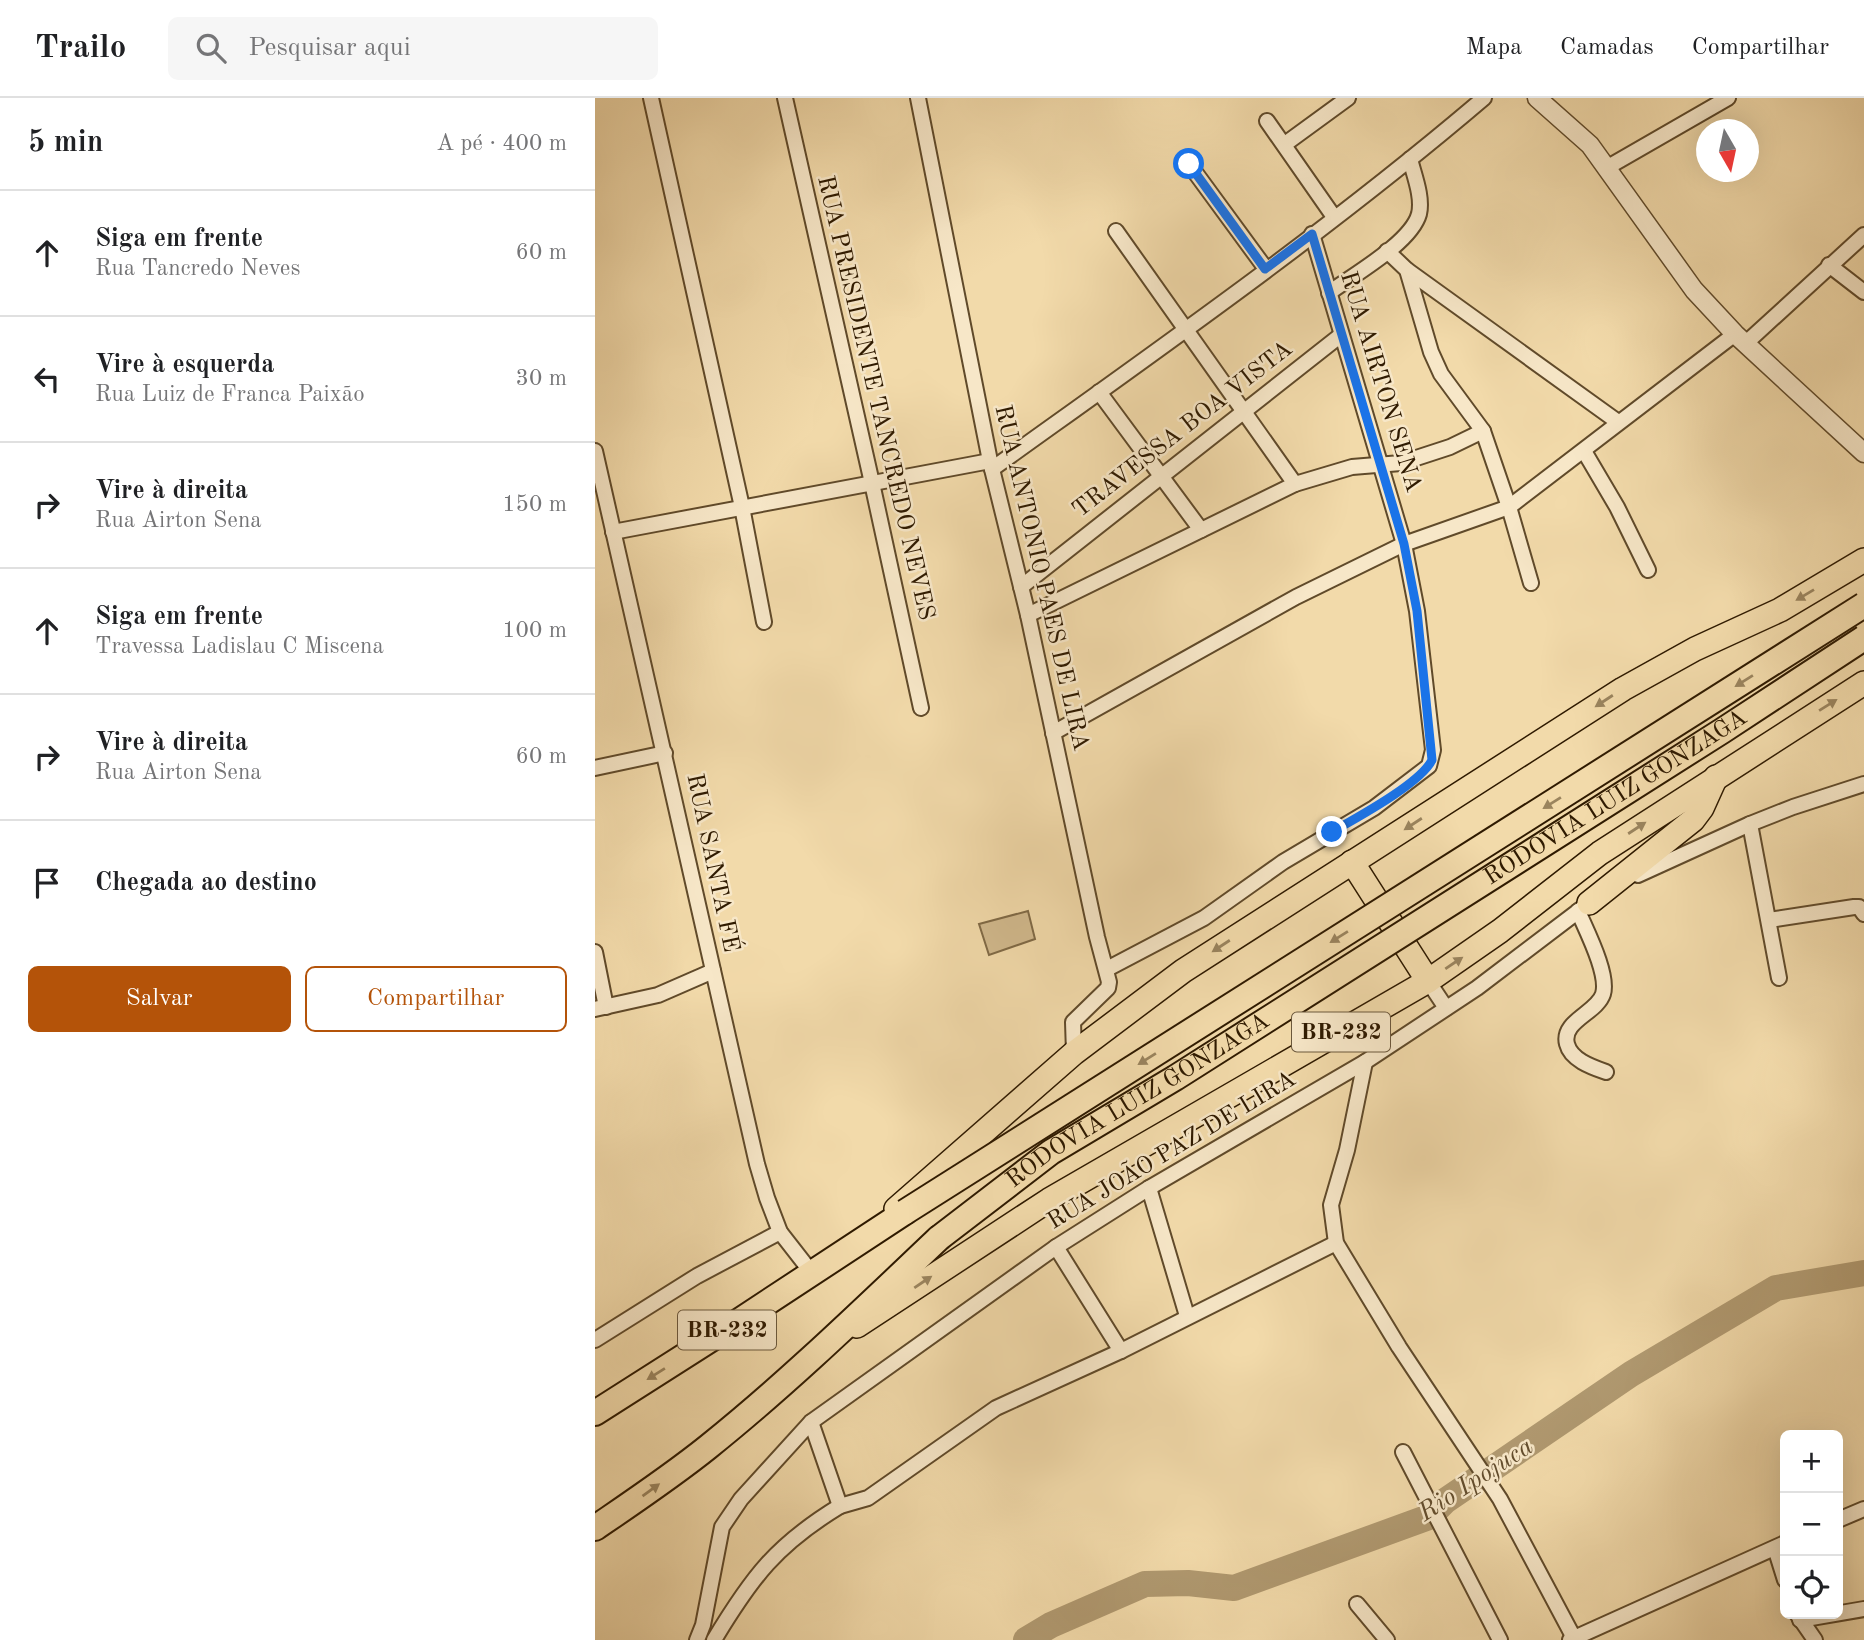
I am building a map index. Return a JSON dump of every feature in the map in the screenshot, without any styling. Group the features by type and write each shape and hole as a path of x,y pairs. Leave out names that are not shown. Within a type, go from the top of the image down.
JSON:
{"highway":[{"name":"RODOVIA LUIZ GONZAGA","path":"595,1413 856,1243 1864,605"},
{"name":"RODOVIA LUIZ GONZAGA","path":"595,1528 709,1447 806,1362 939,1238 1051,1152 1175,1079 1864,638"}],"main road":[{"name":"BR-232","path":"856,1243 1074,1053 1183,971 1623,689 1695,649 1780,610 1864,560"},
{"name":"BR-232","path":"806,1362 923,1281 1049,1200 1428,981 1500,931 1600,853 1864,683"},
{"path":"1583,907 1693,820 1702,808 1717,776"},
{"path":"1353,862 1428,981"}],"street":[{"path":"651,98 742,508 764,622"},
{"name":"RUA PRESIDENTE TANCREDO NEVES","path":"785,98 921,708"},
{"name":"RUA ANTONIO PAES DE LIRA","path":"918,98 991,465 1028,615 1097,937 1107,969"},
{"path":"1285,144 1348,98"},
{"path":"613,531 872,483 991,465 1184,330 1334,218 1485,98"},
{"path":"1537,98 1590,145 1608,167 1694,290 1740,339 1864,453"},
{"path":"1608,167 1728,98"},
{"path":"1267,121 1334,218"},
{"path":"1329,293 1407,234 1419,212 1410,159"},
{"path":"1189,164 1265,269"},
{"path":"1116,231 1296,484"},
{"name":"RUA AIRTON SENA","path":"1107,969 1204,918 1283,862 1374,808 1429,766 1433,750 1417,611 1404,544 1312,234"},
{"path":"1053,733 1233,630 1404,544 1509,507 1618,422 1740,339 1864,235"},
{"path":"1387,251 1407,270 1618,422"},
{"path":"1829,265 1864,292"},
{"path":"1407,270 1431,352 1441,374 1483,431 1531,583"},
{"name":"TRAVESSA BOA VISTA","path":"1021,587 1341,335"},
{"path":"1099,392 1201,530"},
{"path":"1028,615 1296,484 1352,467 1381,467 1401,463 1440,451 1483,431"},
{"name":"RUA SANTA FÉ","path":"595,451 757,1164 780,1232 812,1273"},
{"path":"1584,451 1617,506 1648,570"},
{"path":"595,768 665,753"},
{"name":"RUA JOÃO PAZ DE LIRA","path":"697,1640 703,1625 722,1527 741,1499 811,1422 1056,1247 1149,1188 1365,1062 1499,971 1583,907 1654,866 1793,807 1864,784"},
{"path":"1750,824 1779,978"},
{"path":"1583,907 1601,969 1603,994 1571,1027 1566,1042 1576,1057 1605,1072"},
{"path":"1769,920 1853,907 1859,907 1864,914"},
{"path":"595,952 601,1008 658,995 713,971"},
{"path":"1074,1053 1073,1022 1108,988 1107,969"},
{"path":"1428,981 1446,1008"},
{"path":"1365,1062 1347,1150 1331,1205 1336,1243 1399,1347 1500,1499 1572,1639 1780,1545"},
{"path":"1149,1188 1187,1316"},
{"path":"595,1340 697,1276 780,1232"},
{"path":"714,1640 746,1589 771,1558 812,1523 840,1506 868,1498 996,1408 1121,1352 1187,1316 1336,1243"},
{"path":"1056,1247 1121,1352"},
{"path":"811,1422 840,1506"},
{"path":"1403,1452 1500,1640"},
{"path":"1843,1518 1864,1509"},
{"path":"1357,1604 1387,1640"},
{"path":"1843,1612 1864,1609"},
{"path":"1799,1619 1815,1640"}],"shaded area":[{"path":"1028,911 1035,939 989,955 979,924"}],"waterway":[{"name":"Rio Ipojuca","path":"1026,1640 1051,1625 1145,1584 1188,1583 1234,1588 1429,1517 1445,1501 1631,1374 1776,1288 1864,1273"}],"route":[{"path":"1189,164 1265,269 1312,234 1404,544 1417,611 1432,760 1416,778 1374,808 1332,832"}]}
